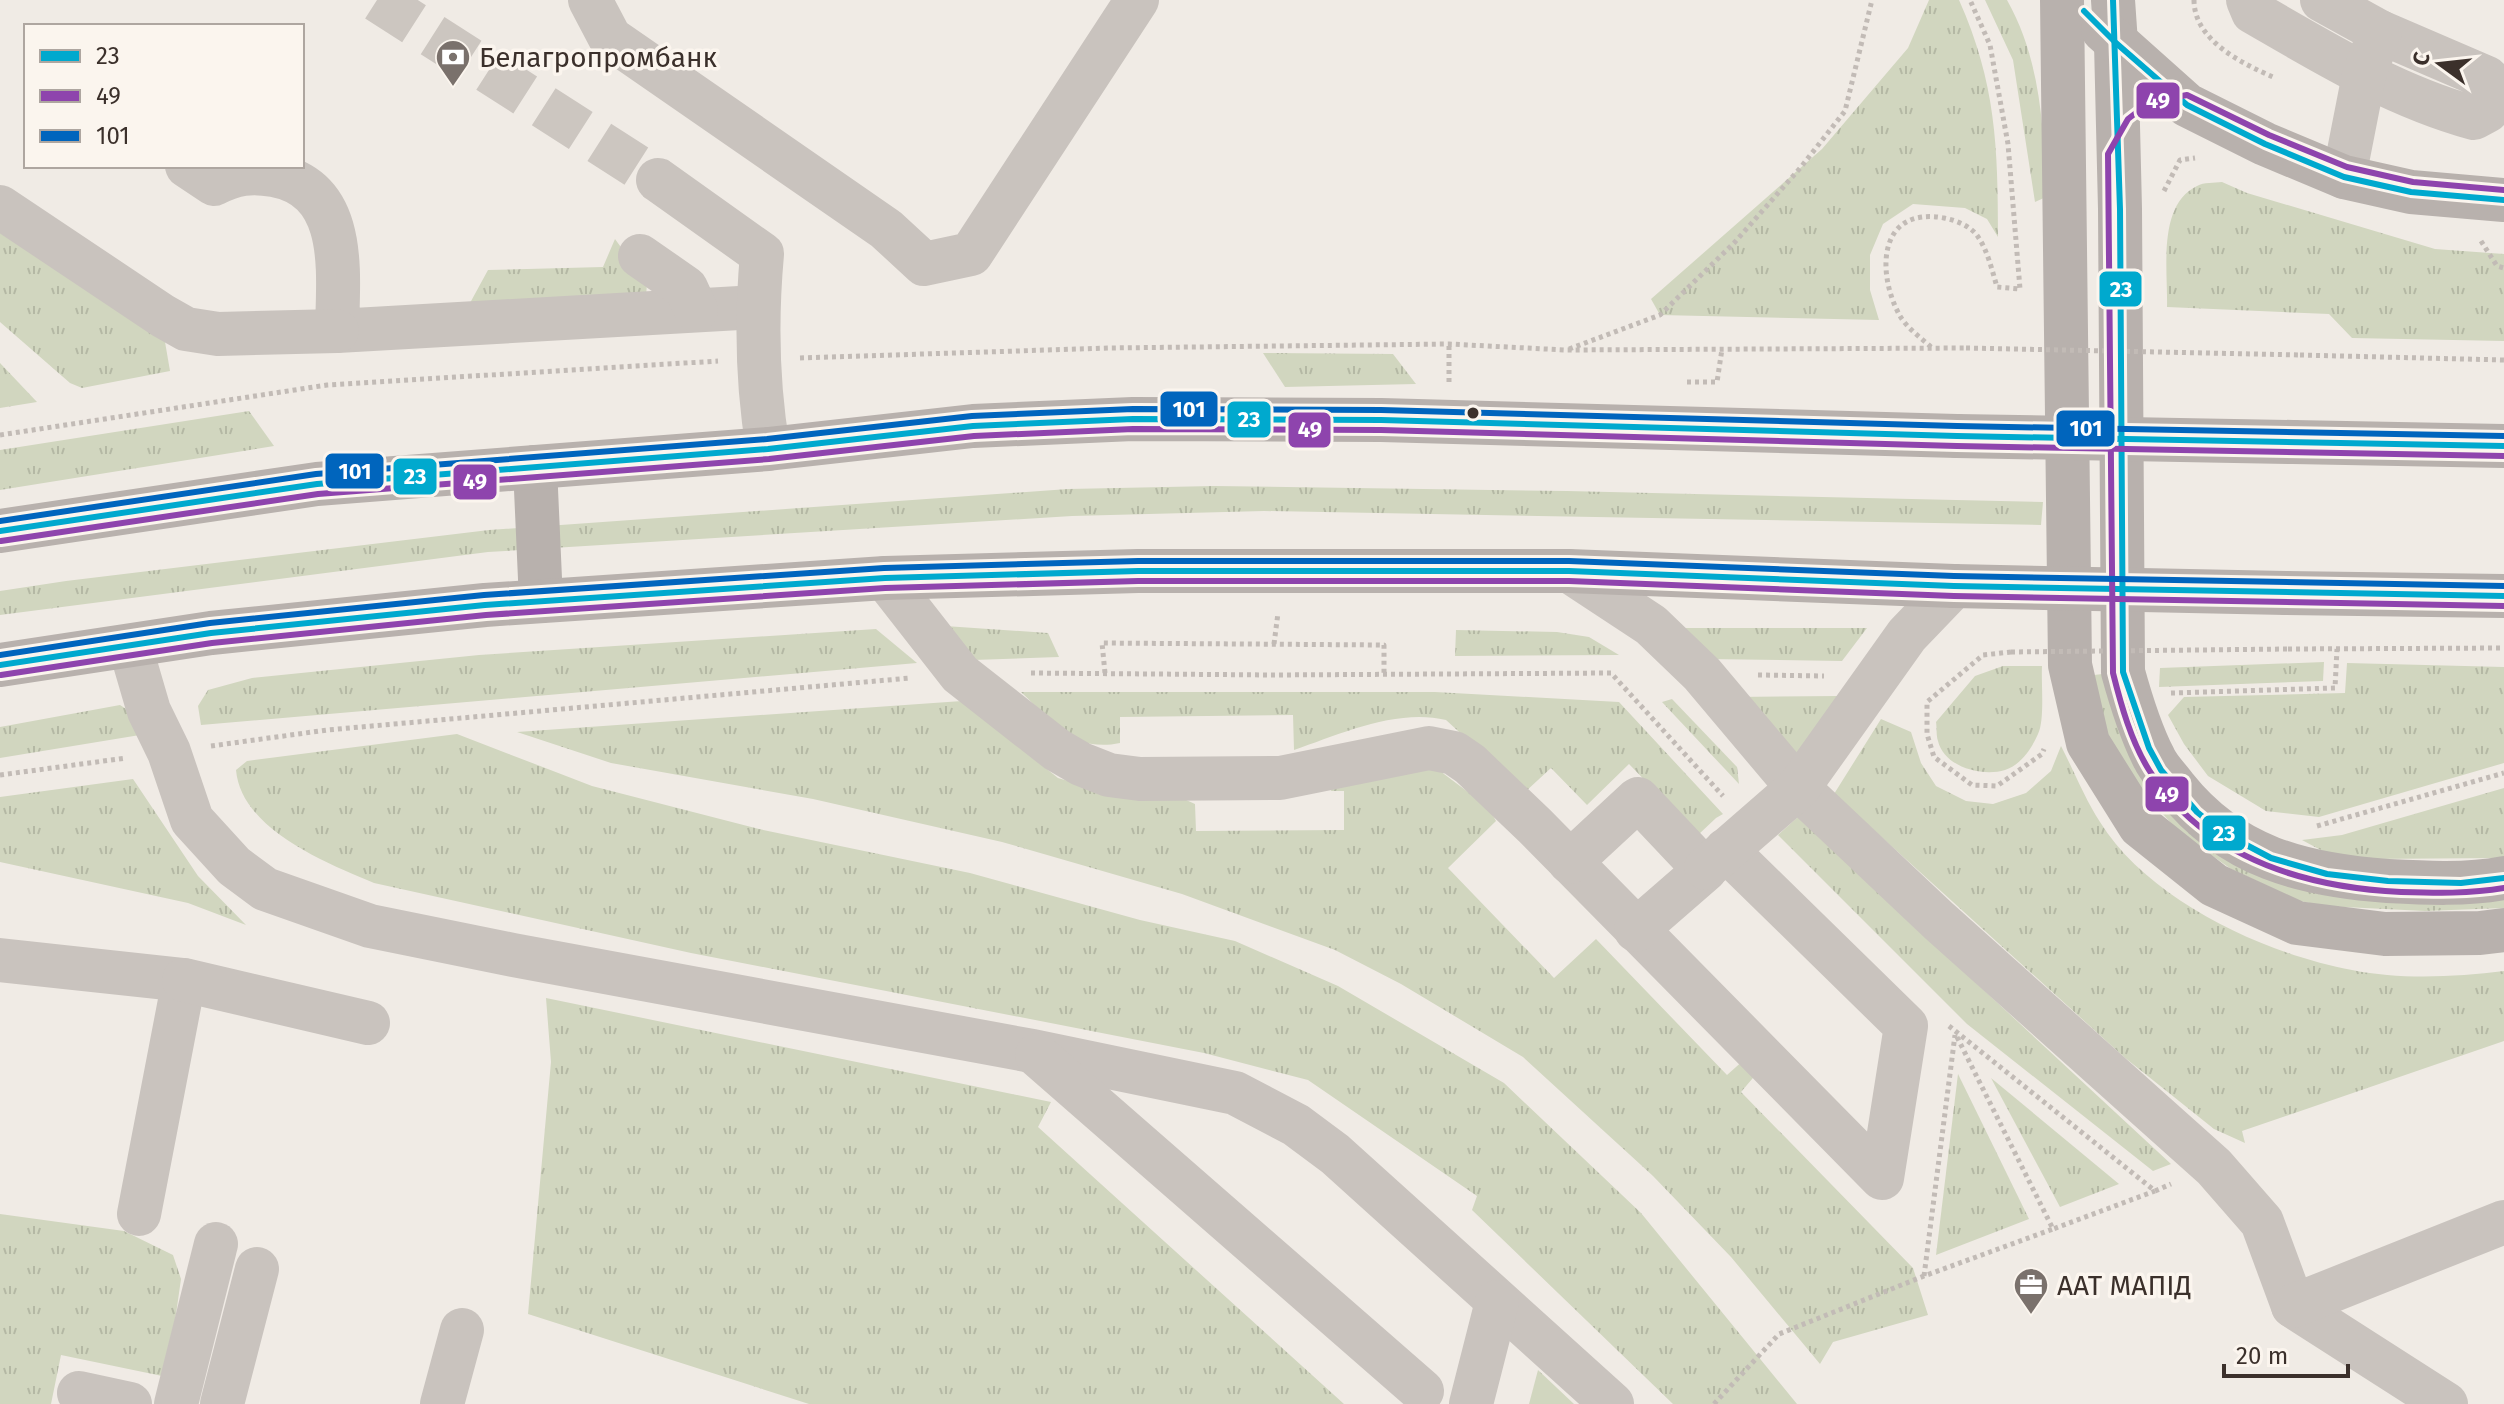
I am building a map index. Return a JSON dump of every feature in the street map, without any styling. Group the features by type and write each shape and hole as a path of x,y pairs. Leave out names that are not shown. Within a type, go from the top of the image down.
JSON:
{"main road":[{"path":"2062,0 2070,665 2088,743 2140,826 2214,885 2297,923 2385,934 2504,930"},
{"path":"2073,0 2116,43 2187,105 2265,144 2344,177 2411,192 2489,215"},
{"path":"2113,0 2118,155 2123,672 2155,761 2188,803 2234,842 2282,863 2340,877 2411,882 2504,878"},
{"path":"2064,103 2077,68 2088,56 2116,43"},
{"path":"2118,155 2135,126 2156,110 2187,105"},
{"path":"0,531 317,484 768,449 973,426 1133,419 1381,420 1957,436 2504,446"},
{"path":"535,467 541,601"},
{"path":"0,665 211,633 485,605 885,578 1138,571 1569,571 1954,586 2504,596"}],"lane":[{"path":"590,0 610,38 886,229 924,264 971,254 1137,0"},
{"path":"2248,0 2253,12 2364,75 2474,118 2487,111 2493,94 2487,78 2353,12"},
{"path":"2344,177 2364,75 2353,12"},
{"path":"190,168 214,184 247,172 287,177 317,196 332,224 338,266 337,331"},
{"path":"658,180 762,254 757,307 757,359 768,449"},
{"path":"0,207 163,316 186,329 218,334 337,331 757,307"},
{"path":"640,256 686,288 696,310"},
{"path":"1569,571 1661,634 1702,674 1798,788 1939,921 2214,1167 2262,1222 2293,1306 2446,1404"},
{"path":"885,578 960,674 1057,750 1109,775 1140,779 1280,778 1429,748 1454,753 1470,764 1570,862 1882,1178 1906,1026 1715,860 1638,799 1570,862"},
{"path":"1636,930 1798,788 1907,635 1954,586"},
{"path":"130,646 149,711 169,752 192,820 234,866 265,889 370,926 1032,1051 1235,1093 1296,1125 1335,1154 1612,1404"},
{"path":"0,960 184,980 368,1023"},
{"path":"139,1214 184,980"},
{"path":"1032,1051 1422,1391"},
{"path":"2293,1306 2504,1222"},
{"path":"176,1404 216,1244"},
{"path":"222,1404 257,1269"},
{"path":"1471,1404 1497,1302"},
{"path":"442,1404 462,1330"},
{"path":"79,1393 130,1404"}],"path":[{"path":"1565,350 1660,315 1734,243 1801,167 1845,111 1872,0"},
{"path":"1931,347 1901,317 1887,280 1885,252 1892,234 1908,219 1932,216 1958,221 1976,234 1997,287 2020,289 2008,144 1990,45 1970,0"},
{"path":"2489,215 2497,266 2504,268"},
{"path":"1449,344 1449,382 1461,382"},
{"path":"0,435 327,385 757,359 1109,348 1449,344 1565,350 1931,347 2504,360"},
{"path":"1686,382 1717,382 1722,349"},
{"path":"1105,673 1102,643 1384,645 1384,674"},
{"path":"2044,744 2042,754 1997,786 1972,785 1934,757 1927,734 1927,702 1983,655 2011,652 2504,648"},
{"path":"2166,693 2335,688 2337,649"},
{"path":"1026,673 1611,673"},
{"path":"327,730 960,674"},
{"path":"1743,675 1830,676"},
{"path":"2314,827 2504,773"},
{"path":"1924,1276 1955,1032 2053,1229"},
{"path":"1714,1404 1779,1334 1924,1276 2155,1191"}],"green space":[{"path":"1929,0 1959,0 1981,59 1995,144 1998,237 1987,219 1965,208 1913,204 1883,224 1870,255 1870,290 1879,320 1660,315 1651,299 1822,149 1908,48"},
{"path":"1985,0 2007,0 2034,71 2042,121 2046,197 2035,202 2013,60"},
{"path":"2222,182 2247,193 2435,249 2504,254 2504,341 2352,338 2329,314 2167,307 2167,240 2176,208 2184,195 2197,186"},
{"path":"0,228 164,336 170,371 82,388 70,383 0,322"},
{"path":"615,239 647,283 646,297 470,303 488,270 603,267"},
{"path":"1263,353 1393,354 1416,384 1285,387"},
{"path":"0,363 37,402 0,408"},
{"path":"249,411 274,446 0,490 0,450"},
{"path":"1214,486 2043,502 2041,525 1264,511 1072,516 488,552 0,615 0,591 489,530 1068,489"},
{"path":"945,626 1048,633 1059,657 973,660"},
{"path":"1674,628 1867,628 1842,661 1705,659"},
{"path":"876,629 917,663 201,725 198,706 208,690 252,678 479,655"},
{"path":"1456,630 1557,632 1589,637 1619,655 1455,656"},
{"path":"2324,662 2323,681 2159,687 2160,668"},
{"path":"2347,663 2504,667 2504,763 2319,817 2266,811 2208,776 2184,744 2168,715 2184,697 2345,693"},
{"path":"2003,666 2042,666 2042,711 2038,734 2033,745 2011,768 1986,772 1965,768 1942,750 1937,739 1936,722 1975,676"},
{"path":"2111,673 2216,841 2504,891 2504,908 2425,911 2324,906 2300,901 2231,869 2179,832 2144,793 2104,729 2094,675"},
{"path":"1021,692 1435,692 1619,702 1723,814 1698,835 1629,764 1587,805 1551,768 1525,792 1446,720 1408,717 1389,720 1349,730 1294,750 1293,715 1120,717 1120,743 1104,745 1076,739 1064,732"},
{"path":"1838,696 1800,760 1734,697"},
{"path":"1672,699 1737,767 1739,784 1662,702"},
{"path":"962,701 1058,778 1092,788 1166,791 1195,804 1196,831 1344,830 1344,791 1331,791 1334,779 1420,756 1488,807 1496,821 1448,868 1554,978 1596,939 1727,1075 1745,1059 1758,1072 1741,1092 1913,1268 1928,1315 1833,1342 1820,1364 1731,1257 1653,1176 1523,1057 1401,984 1335,950 1182,894 1002,842 813,799 611,763 517,732"},
{"path":"120,705 134,714 146,734 0,758 0,727"},
{"path":"1881,719 1911,732 1921,763 1936,786 1966,801 1993,804 2026,793 2051,771 2061,746 2100,822 2121,850 2147,876 2178,899 2247,937 2318,962 2371,973 2428,976 2504,971 2504,1041 2242,1131 2245,1143 2214,1129 2124,1057 1834,794"},
{"path":"457,734 592,786 759,829 970,873 1140,920 1235,941 1338,986 1504,1083 1641,1213 1797,1404 1673,1404 1472,1210 1477,1196 1308,1080 1204,1053 691,953 374,883 311,854 269,826 253,810 241,791 236,770 247,761"},
{"path":"133,779 198,876 246,925 188,903 0,862 0,797"},
{"path":"2504,788 2504,858 2364,859 2328,854 2302,840 2342,835"},
{"path":"1800,815 2171,1164 2153,1171 1967,1024 1778,835"},
{"path":"546,998 1051,1102 1038,1127 1344,1404 809,1404 528,1314 551,1062"},
{"path":"1958,1074 2029,1219 1936,1255"},
{"path":"1991,1078 2119,1184 2060,1207"},
{"path":"0,1214 124,1231 173,1255 181,1279 167,1377 61,1355 51,1404 0,1404"},
{"path":"1538,1370 1574,1404 1529,1404"}],"tunnel":[{"path":"377,0 658,180"}],"transit line":[{"name":"23","path":"2113,0 2120,209 2123,672 2149,748 2161,770 2197,812 2220,831 2271,858 2327,874 2388,881 2461,883 2504,878"},
{"name":"23","path":"2084,11 2187,105 2265,144 2344,177 2411,192 2504,200"},
{"name":"49","path":"2504,190 2413,182 2347,167 2269,135 2187,95 2150,102 2128,119 2108,154 2113,673 2127,723 2143,759 2172,800 2198,825 2227,846 2259,862 2293,874 2364,889 2440,893 2504,888"},
{"name":"101","path":"0,521 316,474 767,439 972,416 1133,409 1381,410 1957,426 2504,436"},
{"name":"23","path":"0,531 317,484 768,449 973,426 1133,419 1381,420 1957,436 2504,446"},
{"name":"49","path":"1,541 318,494 769,459 974,436 1133,429 1381,430 1957,446 2504,456"},
{"name":"101","path":"0,655 210,623 484,595 884,568 1138,561 1569,561 1954,576 2504,586"},
{"name":"23","path":"0,665 211,633 485,605 885,578 1138,571 1569,571 1954,586 2504,596"},
{"name":"49","path":"1,675 212,643 486,615 885,588 1138,581 1569,581 1954,596 2504,606"}],"place":[{"name":"Белагропромбанк","path":"453,88"},
{"name":"ААТ МАПІД","path":"2031,1316"}]}
